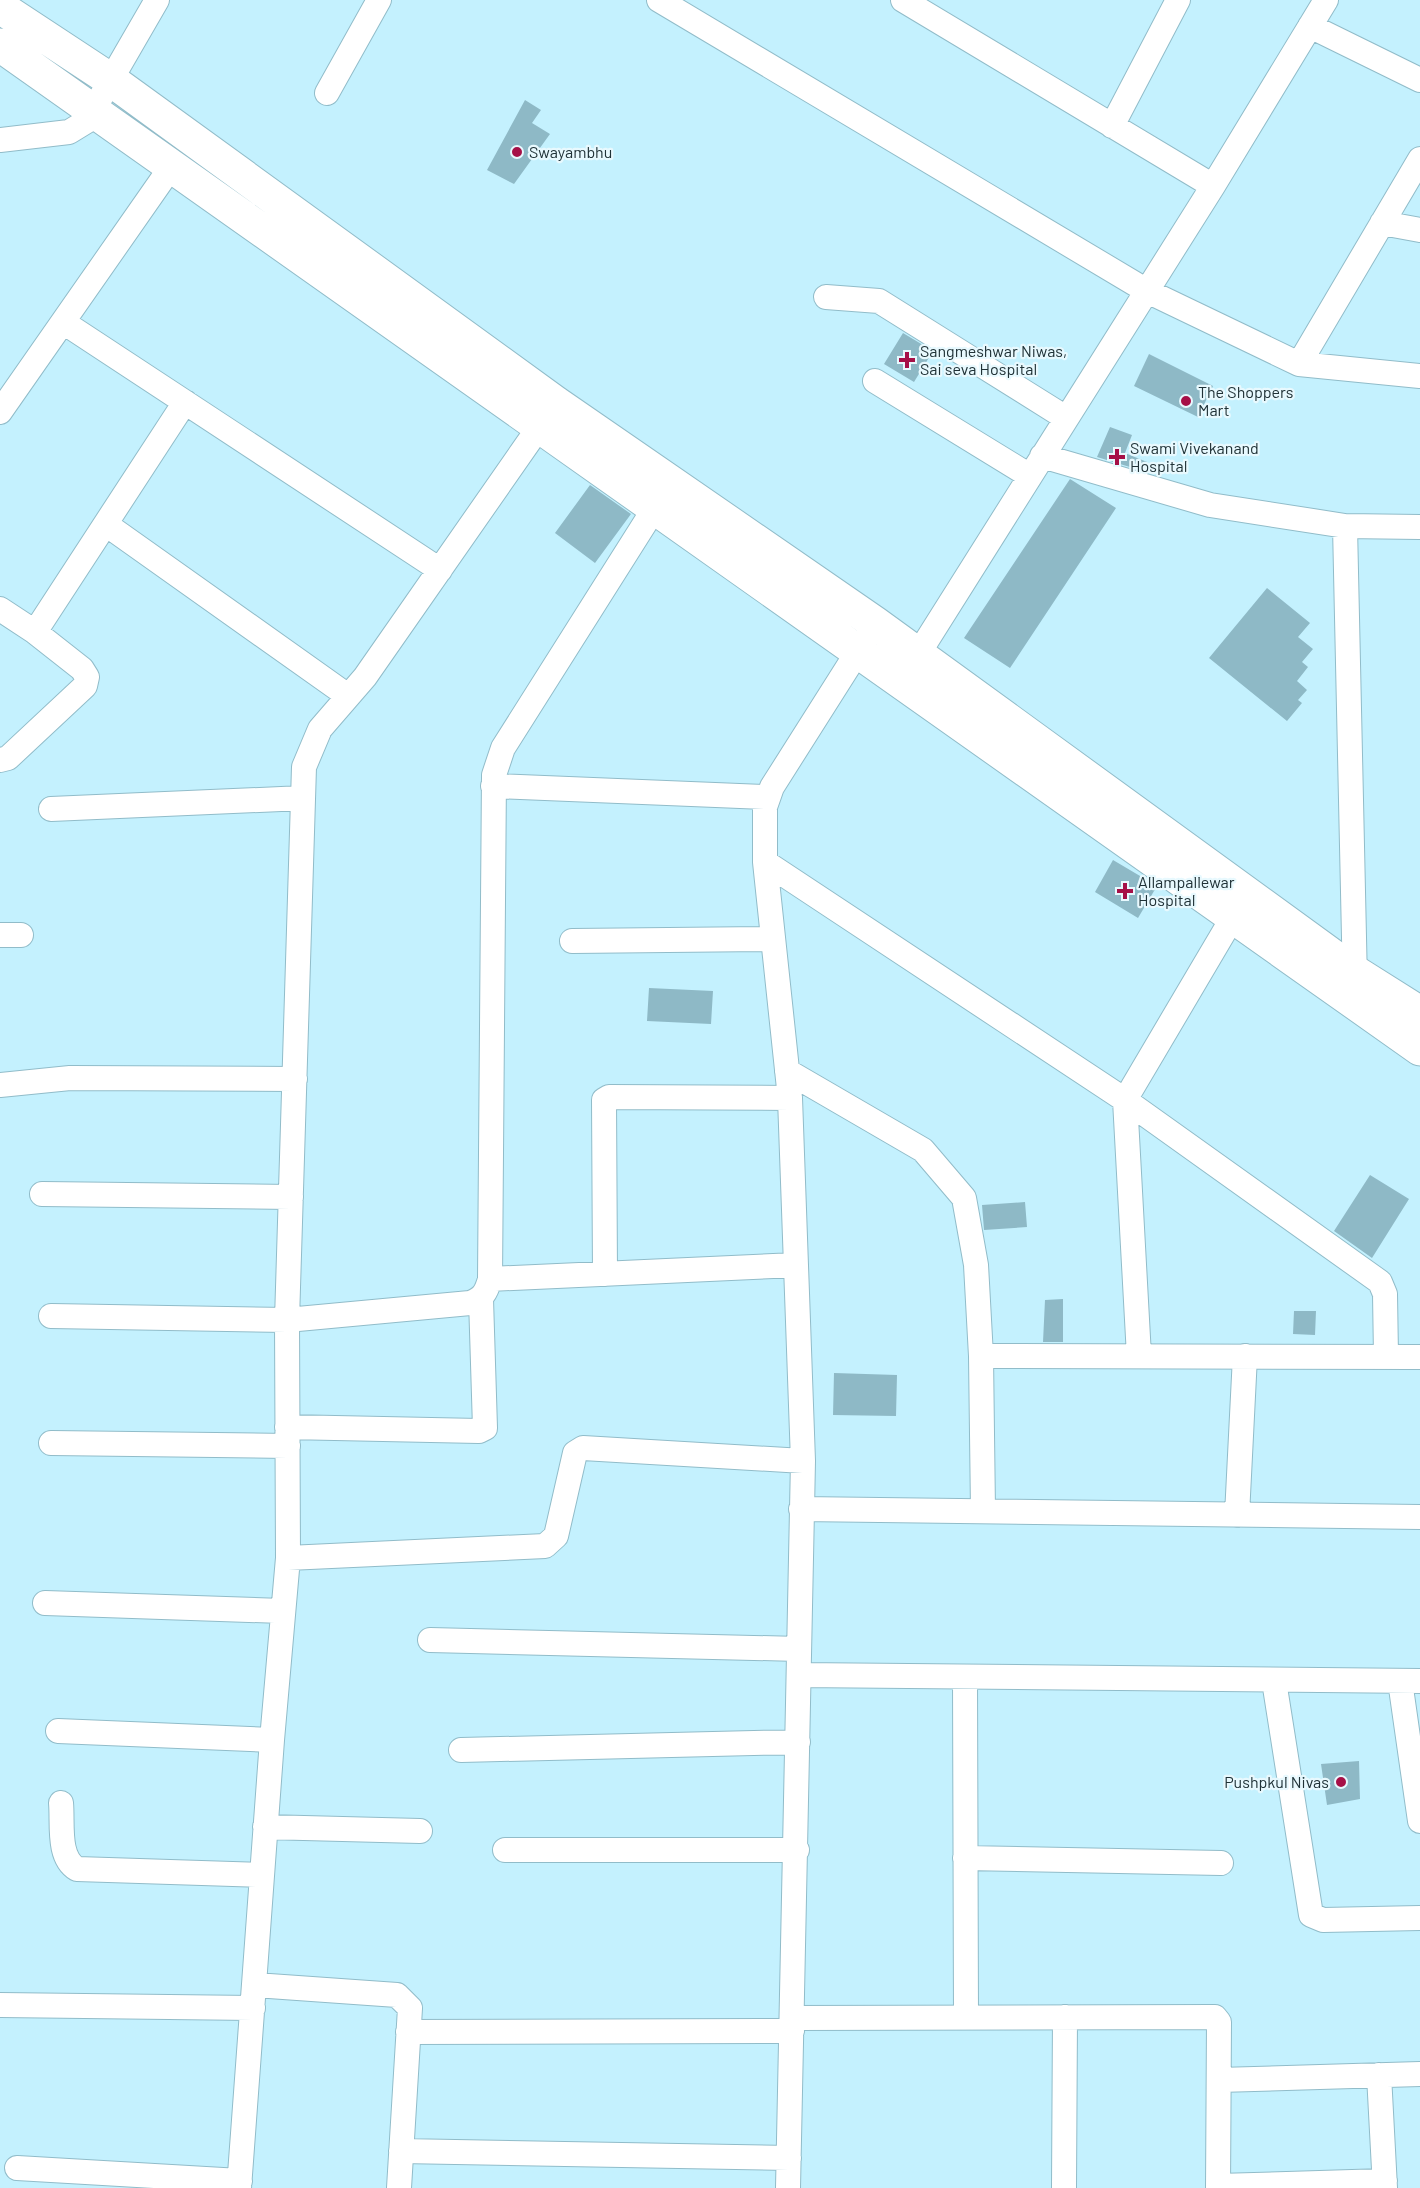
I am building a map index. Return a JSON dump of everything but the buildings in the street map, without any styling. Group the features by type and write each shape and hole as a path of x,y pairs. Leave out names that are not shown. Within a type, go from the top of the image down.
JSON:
{"main road":[{"path":"0,7 111,80 548,415 654,509 857,653 909,668 1355,988 1420,1049"},
{"path":"0,45 171,167 548,415 875,623 909,668 1233,917 1355,988 1420,1013"}],"street":[{"path":"0,140 69,132 80,127 93,112 157,0"},
{"path":"327,93 379,0"},
{"path":"659,0 689,8 1147,291 1299,364 1420,376"},
{"path":"903,0 1213,186"},
{"path":"1112,126 1178,0"},
{"path":"909,668 1213,186 1326,0"},
{"path":"1310,26 1420,80"},
{"path":"1299,364 1420,159"},
{"path":"0,412 171,167"},
{"path":"1382,223 1420,230"},
{"path":"826,297 879,301 1066,418"},
{"path":"63,322 440,570"},
{"path":"875,381 1036,466 1210,505 1345,526 1420,527"},
{"path":"35,632 107,525 185,402"},
{"path":"17,2168 239,2184 265,1827 288,1558 287,1320 304,767 320,729 348,696 440,570 548,415"},
{"path":"51,1443 479,1431 486,1428 493,786 503,748 654,509"},
{"path":"107,525 348,696"},
{"path":"1345,526 1355,988"},
{"path":"0,609 35,632 82,669 87,677 85,686 8,758 0,760"},
{"path":"788,2188 797,1850 803,1461 790,1098 765,862 766,797 875,623"},
{"path":"493,786 766,797"},
{"path":"51,809 303,798"},
{"path":"765,862 1125,1100 1380,1282 1384,1294 1386,1356"},
{"path":"1139,1356 1125,1100 1233,917"},
{"path":"572,941 773,939"},
{"path":"787,1071 923,1150 964,1198 976,1265 981,1356 983,1511"},
{"path":"0,1085 69,1078 295,1079"},
{"path":"605,1274 604,1100 609,1097 790,1098"},
{"path":"42,1194 291,1197"},
{"path":"51,1316 287,1320 470,1303 486,1289 605,1274 796,1265"},
{"path":"981,1356 1420,1357"},
{"path":"1237,1515 1245,1356"},
{"path":"288,1558 545,1546 556,1536 575,1454 578,1449 583,1448 803,1461"},
{"path":"801,1509 1420,1517"},
{"path":"45,1603 282,1611"},
{"path":"430,1640 799,1649"},
{"path":"799,1675 1410,1681 1420,1821"},
{"path":"965,1677 966,2018"},
{"path":"1274,1681 1311,1915 1323,1920 1420,1918"},
{"path":"57,1731 272,1740"},
{"path":"461,1750 798,1742"},
{"path":"61,1803 65,1856 69,1864 77,1869 262,1875"},
{"path":"265,1827 420,1831"},
{"path":"505,1850 797,1850"},
{"path":"965,1858 1221,1863"},
{"path":"0,2005 397,1995 410,2008 399,2188"},
{"path":"1064,2188 1065,2017"},
{"path":"408,2032 792,2025 966,2018 1215,2017 1219,2022 1218,2187 1385,2184 1379,2075"},
{"path":"1219,2080 1420,2074"},
{"path":"401,2151 789,2158"}],"place":[{"name":"Swayambhu","path":"517,152"},
{"name":"Sangmeshwar Niwas, Sai seva Hospital","path":"907,360"},
{"name":"The Shoppers Mart","path":"1186,401"},
{"name":"Swami Vivekanand Hospital","path":"1117,457"},
{"name":"Allampallewar Hospital","path":"1125,891"},
{"name":"Pushpkul Nivas","path":"1341,1782"}]}
